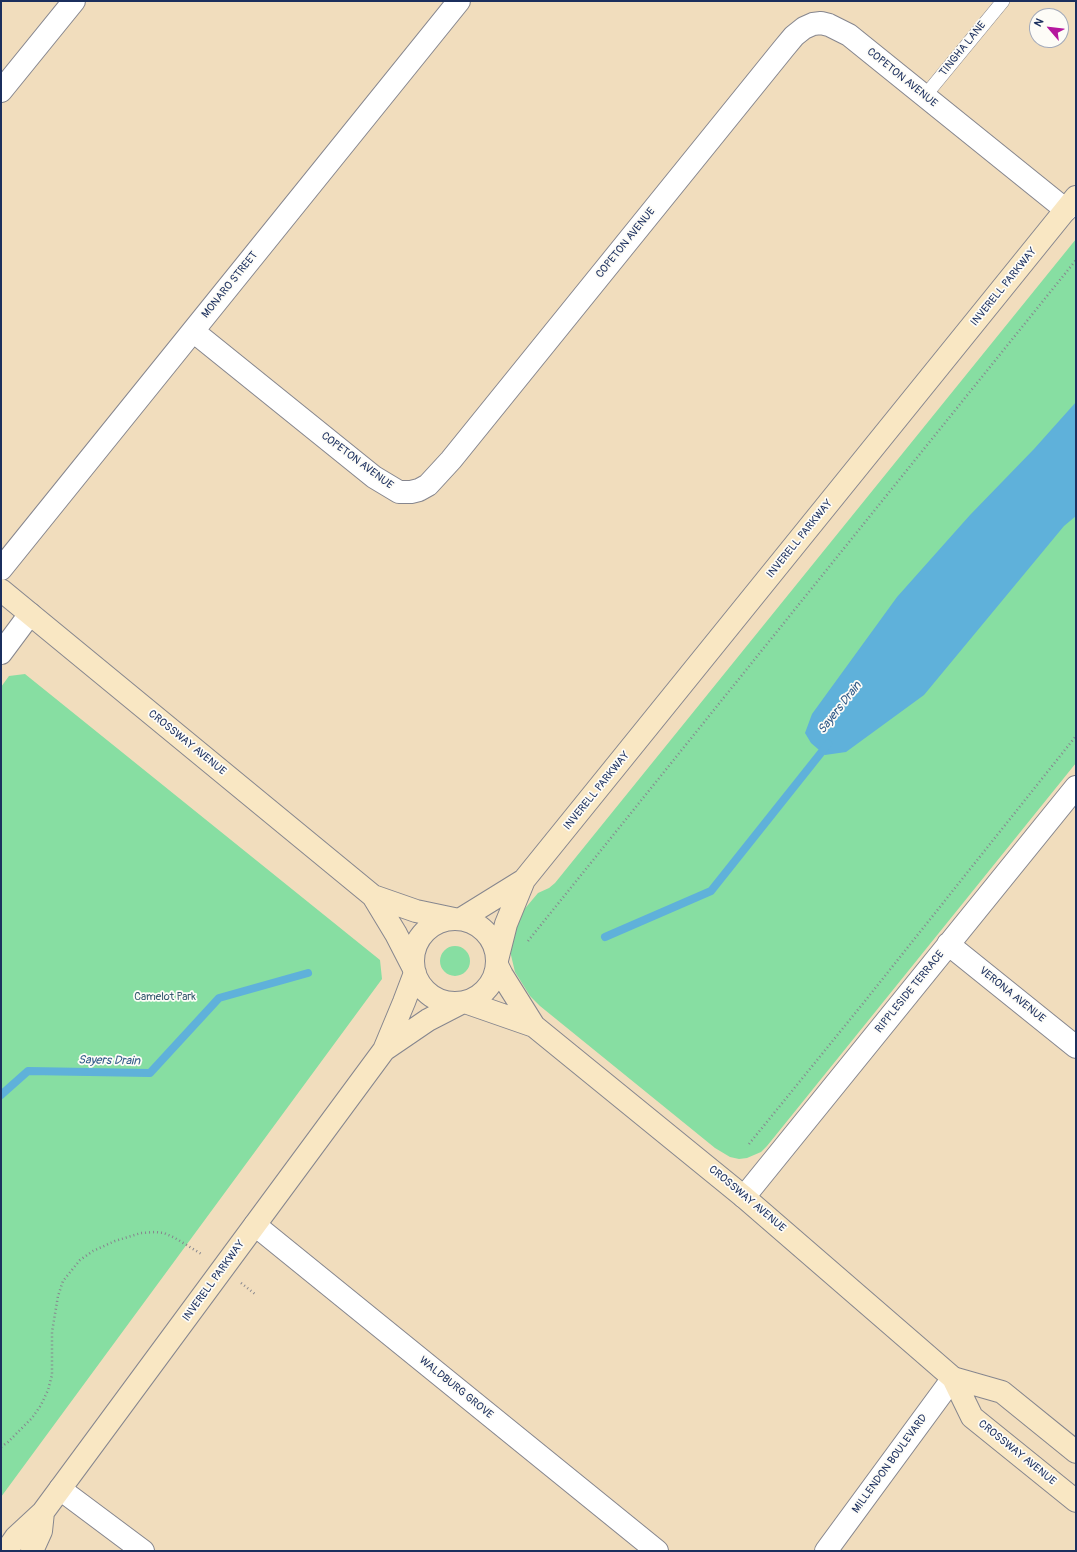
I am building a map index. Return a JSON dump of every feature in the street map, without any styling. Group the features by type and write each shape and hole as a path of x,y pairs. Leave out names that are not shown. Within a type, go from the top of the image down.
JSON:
{"street":[{"path":"1,91 74,1"},
{"name":"MONARO STREET","path":"1,569 460,1"},
{"name":"COPETON AVENUE","path":"193,331 374,477 399,492 419,490 428,485 451,460 794,36 804,28 813,24 822,23 837,28 849,35 924,97 1071,204"},
{"name":"INVERELL PARKWAY","path":"497,963 506,924 524,880 1071,204"},
{"name":"CROSSWAY AVENUE","path":"1,590 373,896 396,934 414,970"},
{"path":"1,653 30,614"},
{"name":"RIPPLESIDE TERRACE","path":"744,1197 1076,787"},
{"name":"INVERELL PARKWAY","path":"458,919 524,880"},
{"name":"CROSSWAY AVENUE","path":"373,896 416,911 458,919"},
{"path":"458,919 473,922 483,929 491,938 496,949 497,963 494,978 487,989 477,997 463,1002 441,1001 432,996 422,986 414,970 414,952 419,939 429,928 441,921 458,919"},
{"name":"VERONA AVENUE","path":"948,944 1076,1046"},
{"name":"CROSSWAY AVENUE","path":"497,963 502,975 534,1026 744,1197 953,1378 972,1417 1076,1501"},
{"name":"INVERELL PARKWAY","path":"5,1551 16,1537 44,1512 384,1050 404,1002 414,970"},
{"name":"INVERELL PARKWAY","path":"384,1050 428,1020 463,1002"},
{"name":"CROSSWAY AVENUE","path":"463,1002 534,1026"},
{"name":"WALDBURG GROVE","path":"255,1225 657,1551"},
{"name":"CROSSWAY AVENUE","path":"953,1378 1002,1392 1076,1452"},
{"name":"MILLENDON BOULEVARD","path":"826,1551 953,1378"},
{"path":"60,1489 143,1551"},
{"name":"INVERELL PARKWAY","path":"32,1551 41,1531 44,1512"}],"lane":[{"name":"TINGHA LANE","path":"924,97 1003,1"}],"path":[{"path":"528,941 1076,260"},
{"path":"749,1144 1076,736"},
{"path":"1,1447 13,1438 32,1418 41,1405 48,1390 52,1375 52,1332 58,1296 63,1282 80,1260 93,1251 115,1241 141,1233 155,1232 175,1238 189,1245 255,1294"}],"green space":[{"path":"1076,239 1076,763 767,1146 761,1152 747,1158 739,1159 730,1157 715,1148 540,1006 530,996 515,972 510,951 511,940 522,912 538,893 549,888 555,883"},
{"name":"Camelot Park","path":"25,674 380,960 382,979 1,1497 1,687 9,676"},
{"path":"455,946 466,950 470,961 466,972 455,976 444,972 440,961 444,950"}],"water":[{"path":"1076,402 1076,516 1064,526 924,695 846,752 825,755 811,743 805,733 812,714 897,597 970,515 1034,449"}],"waterway":[{"name":"Sayers Drain","path":"605,937 711,891 828,744"},
{"name":"Sayers Drain","path":"1,1095 28,1071 150,1073 219,998 308,973"}]}
